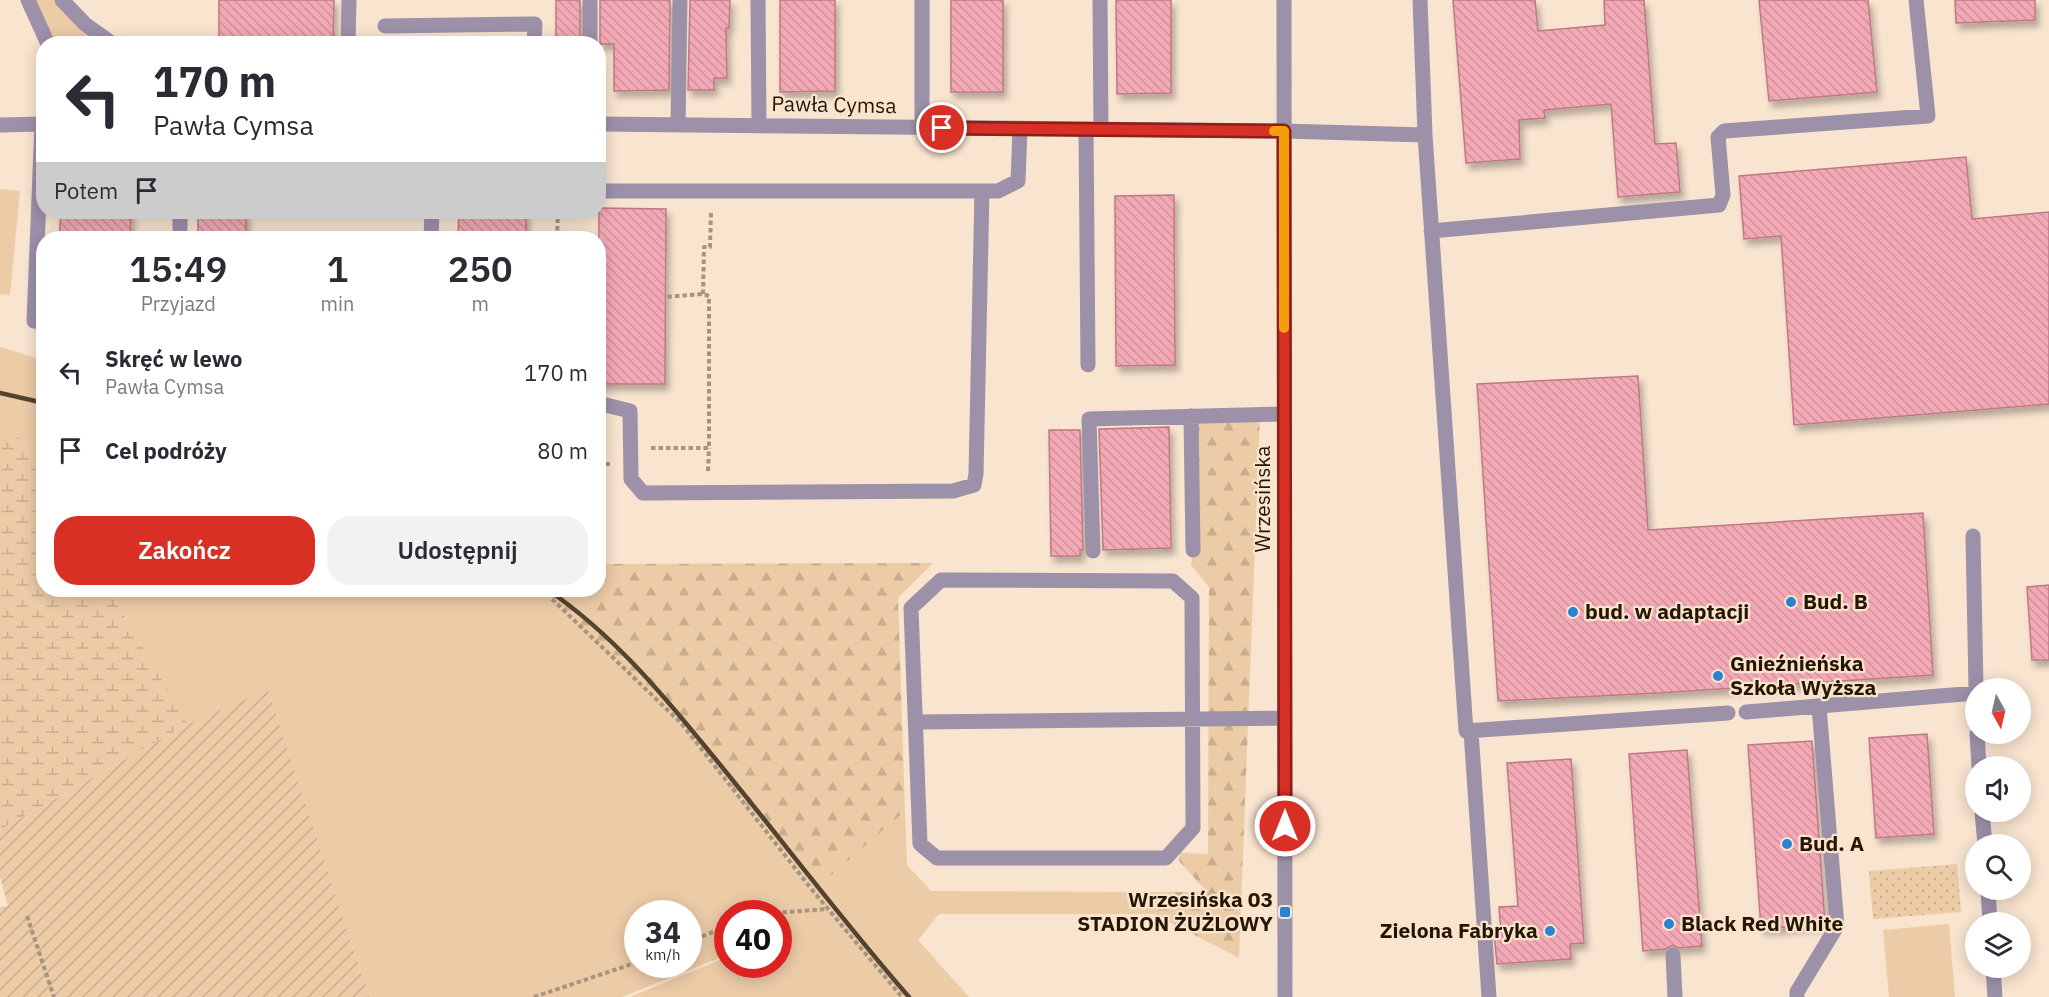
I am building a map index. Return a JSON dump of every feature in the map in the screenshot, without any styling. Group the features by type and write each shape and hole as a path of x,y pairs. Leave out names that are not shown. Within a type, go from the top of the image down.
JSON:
{"street":[{"path":"28,0 44,36"},
{"path":"62,0 85,24 102,36"},
{"path":"348,36 349,0"},
{"path":"590,0 590,36"},
{"path":"678,125 680,0"},
{"path":"758,0 759,126"},
{"path":"922,0 922,127"},
{"path":"1088,365 1100,0"},
{"name":"Wrzesińska","path":"1284,0 1285,997"},
{"path":"1420,0 1431,231 1466,731 1728,713"},
{"path":"1431,231 1719,205 1723,195 1718,137 1724,131 1928,116 1916,0"},
{"path":"385,26 535,24 534,36"},
{"path":"0,125 36,124"},
{"name":"Pawła Cymsa","path":"606,124 1284,131 1425,135"},
{"path":"606,191 998,191 1018,181 1020,129"},
{"path":"606,405 630,411 631,479 643,493 953,491 974,485 982,191"},
{"path":"36,277 34,321 36,321"},
{"path":"1093,551 1089,419 1284,414"},
{"path":"1191,417 1192,550"},
{"path":"1973,536 1976,678"},
{"path":"941,580 1173,581 1192,598 1193,828 1166,858 937,858 920,844 916,722 911,608 941,580"},
{"path":"1746,712 1965,694"},
{"path":"1797,997 1797,992 1837,926 1819,707"},
{"path":"916,722 1284,718"},
{"path":"1472,731 1489,997"},
{"path":"1673,955 1675,997"},
{"path":"1994,978 1995,997"}],"path":[{"path":"703,294 704,258"},
{"path":"665,297 703,294 709,296 708,475"},
{"path":"644,448 708,448"},
{"path":"552,599 681,723 813,891 902,997"},
{"path":"792,912 829,909"},
{"path":"27,916 54,997"},
{"path":"534,997 624,967"}],"green space":[{"path":"28,0 62,0 105,36 45,36"},
{"path":"0,189 20,191 10,295 0,294"},
{"path":"0,347 36,358 36,466 20,438 0,433"},
{"path":"1260,415 1239,958 1154,914 1154,892 1207,892 1179,861 1180,853 1208,854 1209,587 1191,565 1193,550 1191,416"},
{"path":"0,433 20,438 36,466 36,597 113,597 188,724 0,830"},
{"path":"933,563 898,598 905,811 813,891 681,723 552,599 553,597 606,597 606,564"},
{"path":"113,597 587,597 681,723 812,891 905,811 907,865 931,891 1154,892 1154,914 939,914 918,940 969,997 630,997 676,978 702,978 702,967 714,962 714,978 792,978 792,900 714,900 714,960 702,965 702,900 624,900 624,978 670,978 622,997 369,997 268,691 188,724"},
{"path":"268,690 369,997 0,997 0,907 8,906 0,877 0,830 188,724"},
{"path":"1957,864 1961,912 1873,919 1869,871"},
{"path":"1949,924 1955,997 1889,997 1883,930"}],"building":[{"path":"219,0 334,0 333,36 219,36"},
{"path":"556,0 580,0 580,36 556,36"},
{"path":"600,0 670,0 669,90 614,91 614,44 606,44 606,36 600,36"},
{"path":"690,0 730,0 729,28 726,28 727,78 714,78 714,90 688,90"},
{"path":"780,0 835,0 835,91 780,92"},
{"path":"951,0 1003,0 1003,92 951,92"},
{"path":"1116,0 1171,0 1171,93 1117,94"},
{"path":"1453,0 1535,0 1538,31 1605,25 1604,0 1644,0 1655,144 1676,143 1680,192 1618,197 1611,104 1544,110 1545,118 1519,120 1520,159 1466,163"},
{"path":"1759,0 1868,0 1877,92 1769,101"},
{"path":"1955,0 2035,0 2035,20 1956,23"},
{"path":"1966,157 1972,219 2049,212 2049,404 1794,425 1781,236 1744,239 1739,176"},
{"path":"1174,195 1175,365 1116,366 1115,196"},
{"path":"606,208 666,209 665,384 606,384 606,231 599,231 599,219 606,219"},
{"path":"60,219 131,219 130,231 60,231"},
{"path":"198,219 246,219 246,231 198,231"},
{"path":"459,219 526,219 526,231 458,231"},
{"name":"Gnieźnieńska Szkoła Wyższa","path":"1638,376 1648,530 1923,513 1933,675 1498,701 1477,384"},
{"path":"1169,427 1171,548 1103,550 1099,429"},
{"path":"1049,430 1080,430 1083,550 1080,550 1080,556 1051,556"},
{"path":"2049,585 2049,660 2032,660 2027,587"},
{"path":"1927,734 1934,834 1876,838 1869,738"},
{"name":"Bud. A","path":"1812,741 1825,924 1761,929 1748,745"},
{"path":"1687,750 1702,946 1679,948 1672,945 1666,949 1643,951 1629,754"},
{"path":"1571,759 1584,943 1570,944 1571,959 1497,964 1494,933 1501,932 1499,907 1518,906 1507,763"}],"railway":[{"path":"0,393 36,401"},
{"path":"557,597 614,644 653,685 909,997"}],"slow traffic":[{"path":"1274,131 1284,131 1284,328"}],"place":[{"name":"Bud. B","path":"1791,602"},
{"name":"bud. w adaptacji","path":"1573,612"},
{"name":"Gnieźnieńska Szkoła Wyższa","path":"1718,676"},
{"name":"Bud. A","path":"1787,844"},
{"name":"Wrzesińska 03 STADION ŻUŻLOWY","path":"1285,912"},
{"name":"Black Red White","path":"1669,924"},
{"name":"Zielona Fabryka","path":"1550,931"}],"route":[{"path":"942,128 1284,131 1285,826"}]}
